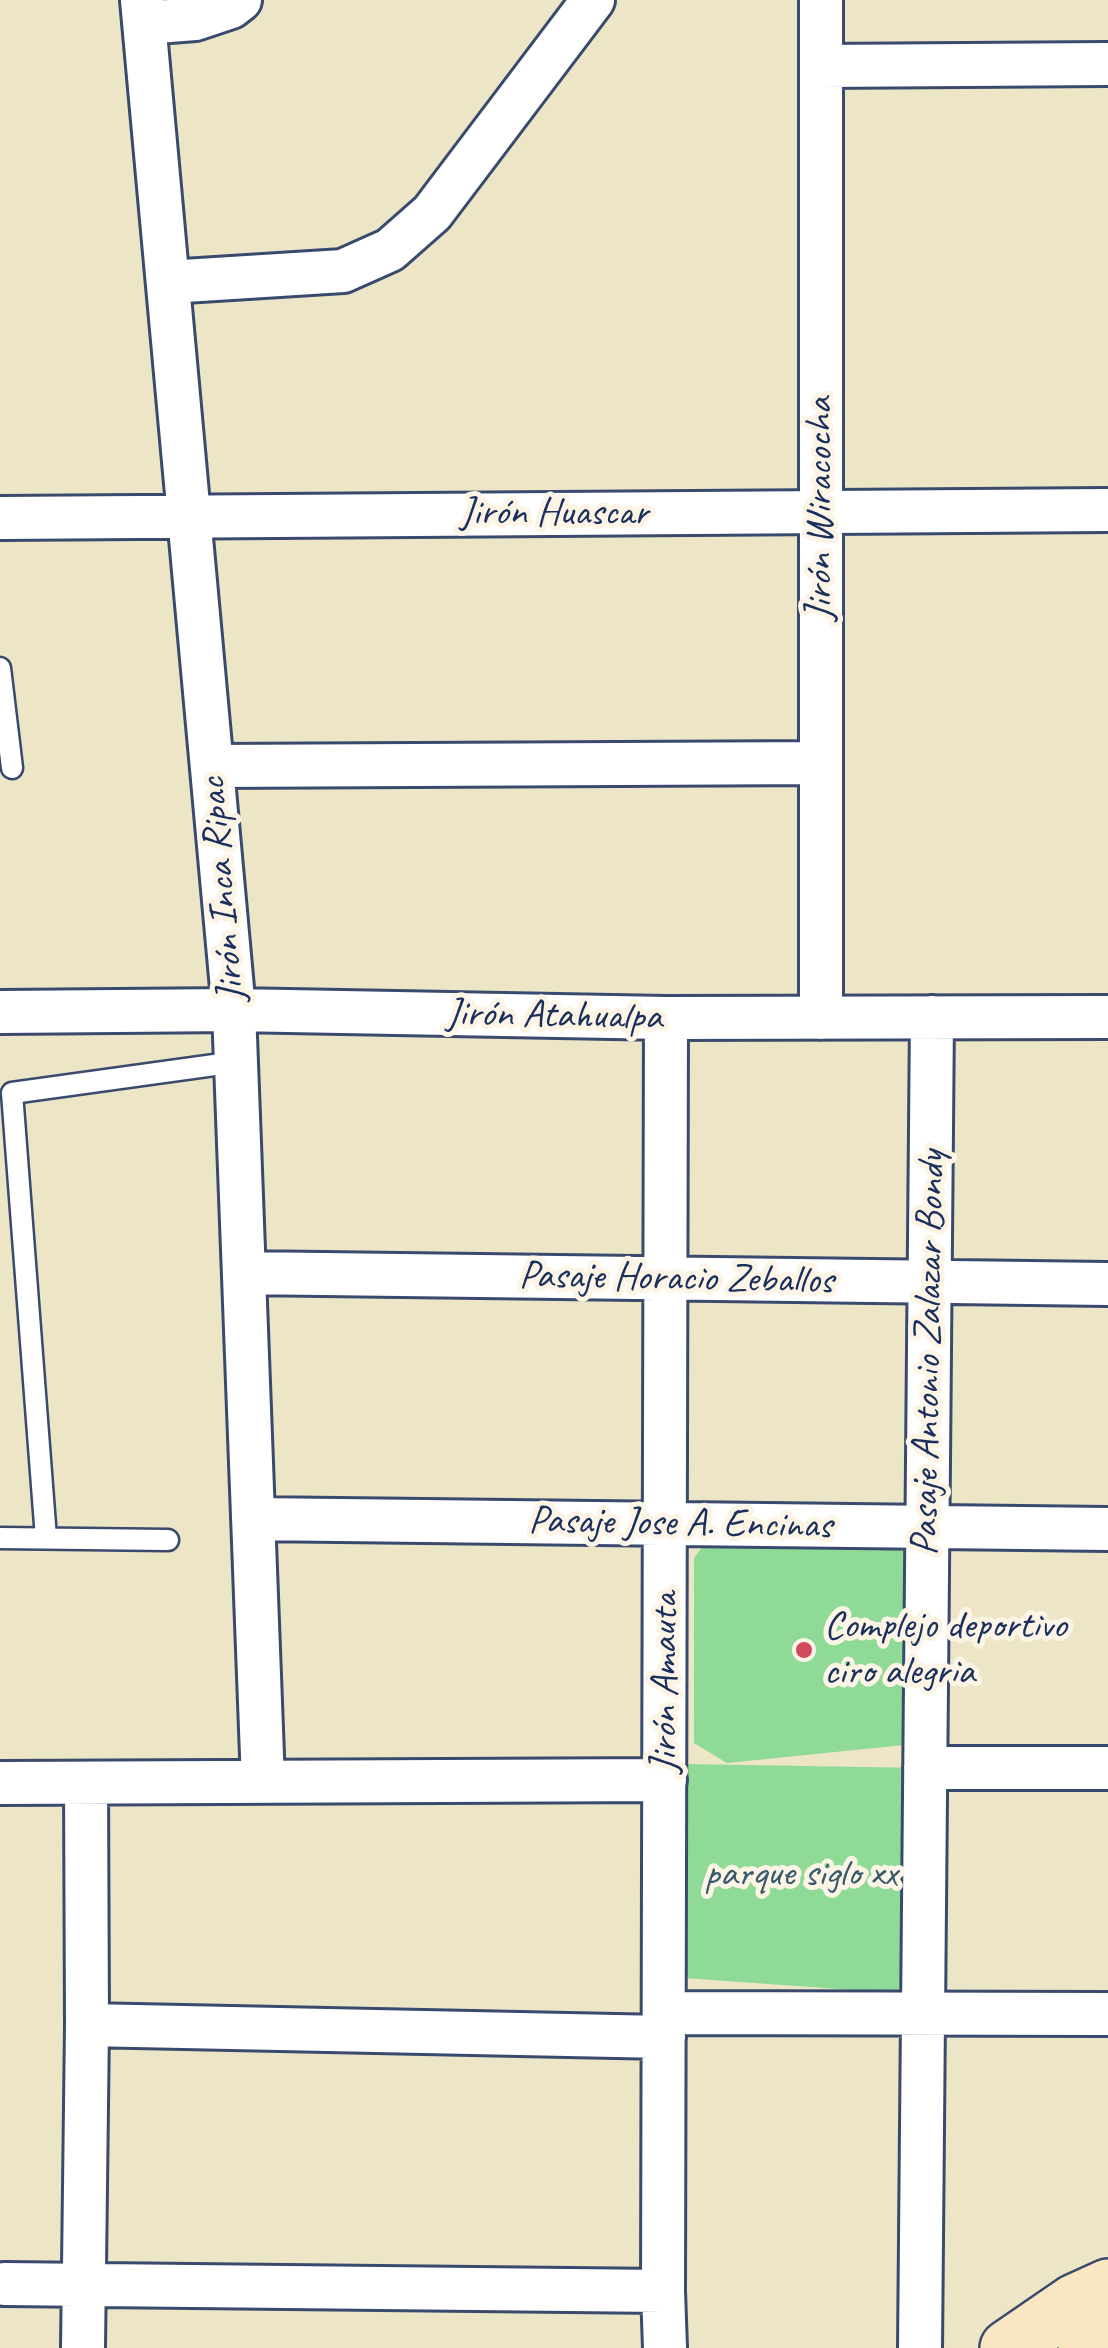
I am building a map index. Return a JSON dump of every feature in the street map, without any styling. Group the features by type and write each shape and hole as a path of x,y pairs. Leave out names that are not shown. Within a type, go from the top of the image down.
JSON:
{"street":[{"path":"143,12 194,19 231,7 240,0"},
{"path":"168,282 343,271 390,250 432,213 592,0"},
{"name":"Jirón Wiracocha","path":"821,0 821,1018"},
{"name":"Jirón Inca Ripac","path":"143,12 234,1010 264,1782"},
{"path":"821,66 1108,64"},
{"name":"Jirón Huascar","path":"0,518 1108,510"},
{"path":"212,766 821,763"},
{"name":"Jirón Atahualpa","path":"0,1012 234,1010 666,1018 1108,1018"},
{"name":"Pasaje Antonio Zalazar Bondy","path":"920,2348 932,1017"},
{"name":"Jirón Amauta","path":"664,2348 666,1018"},
{"name":"Pasaje Horacio Zeballos","path":"244,1273 1108,1284"},
{"name":"Pasaje Jose A. Encinas","path":"253,1519 1108,1529"},
{"path":"925,1768 1108,1768"},
{"path":"0,1783 666,1780"},
{"path":"84,2348 86,1782"},
{"path":"87,2025 664,2025 923,2013 1108,2014"},
{"path":"4,2284 663,2291"},
{"path":"1008,2348 1098,2321"}],"lane":[{"path":"0,668 12,768"},
{"path":"46,1538 12,1093 236,1062"},
{"path":"0,1538 168,1540"}],"green space":[{"name":"Complejo deportivo ciro alegria","path":"708,1539 916,1543 914,1744 727,1763 694,1743 694,1558"},
{"name":"parque siglo xx","path":"684,1764 925,1768 909,1994 684,1978"}],"place":[{"name":"Complejo deportivo ciro alegria","path":"804,1650"}]}
